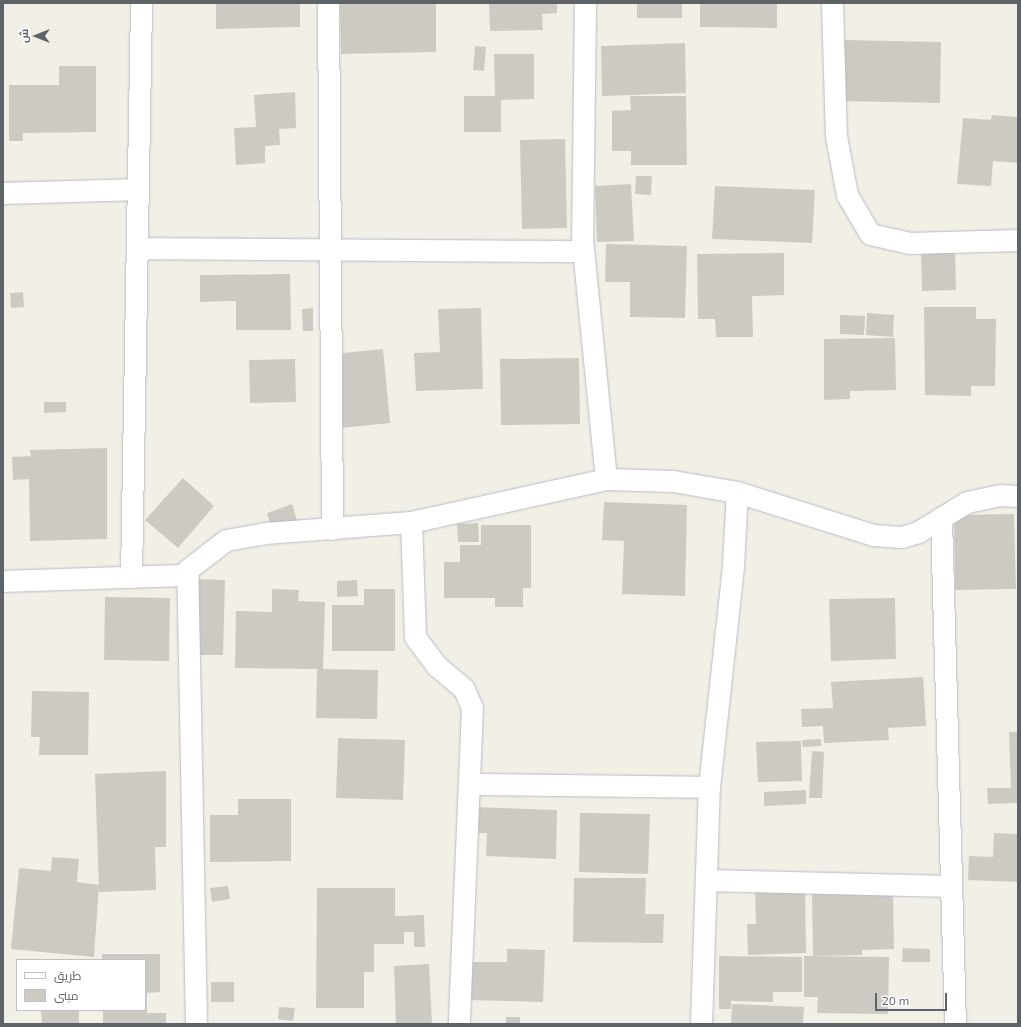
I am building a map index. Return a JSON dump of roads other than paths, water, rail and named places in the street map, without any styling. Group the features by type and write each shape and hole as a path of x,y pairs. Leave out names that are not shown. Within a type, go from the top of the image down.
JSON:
{"street":[{"path":"131,577 141,3"},
{"path":"328,3 332,528"},
{"path":"585,3 582,251 606,479"},
{"path":"832,3 836,136 847,195 870,234 910,244 1018,240"},
{"path":"3,193 138,189"},
{"path":"137,248 582,251"},
{"path":"196,1024 187,570 226,540 332,528 411,522 606,479 673,481 737,492 873,535 908,536 984,497 1018,496"},
{"path":"701,1024 709,787 733,565 737,492"},
{"path":"941,518 955,1024"},
{"path":"411,522 413,629 426,653 470,697 469,784 459,1024"},
{"path":"3,581 187,576"},
{"path":"469,784 709,787"},
{"path":"706,880 951,886"}]}
